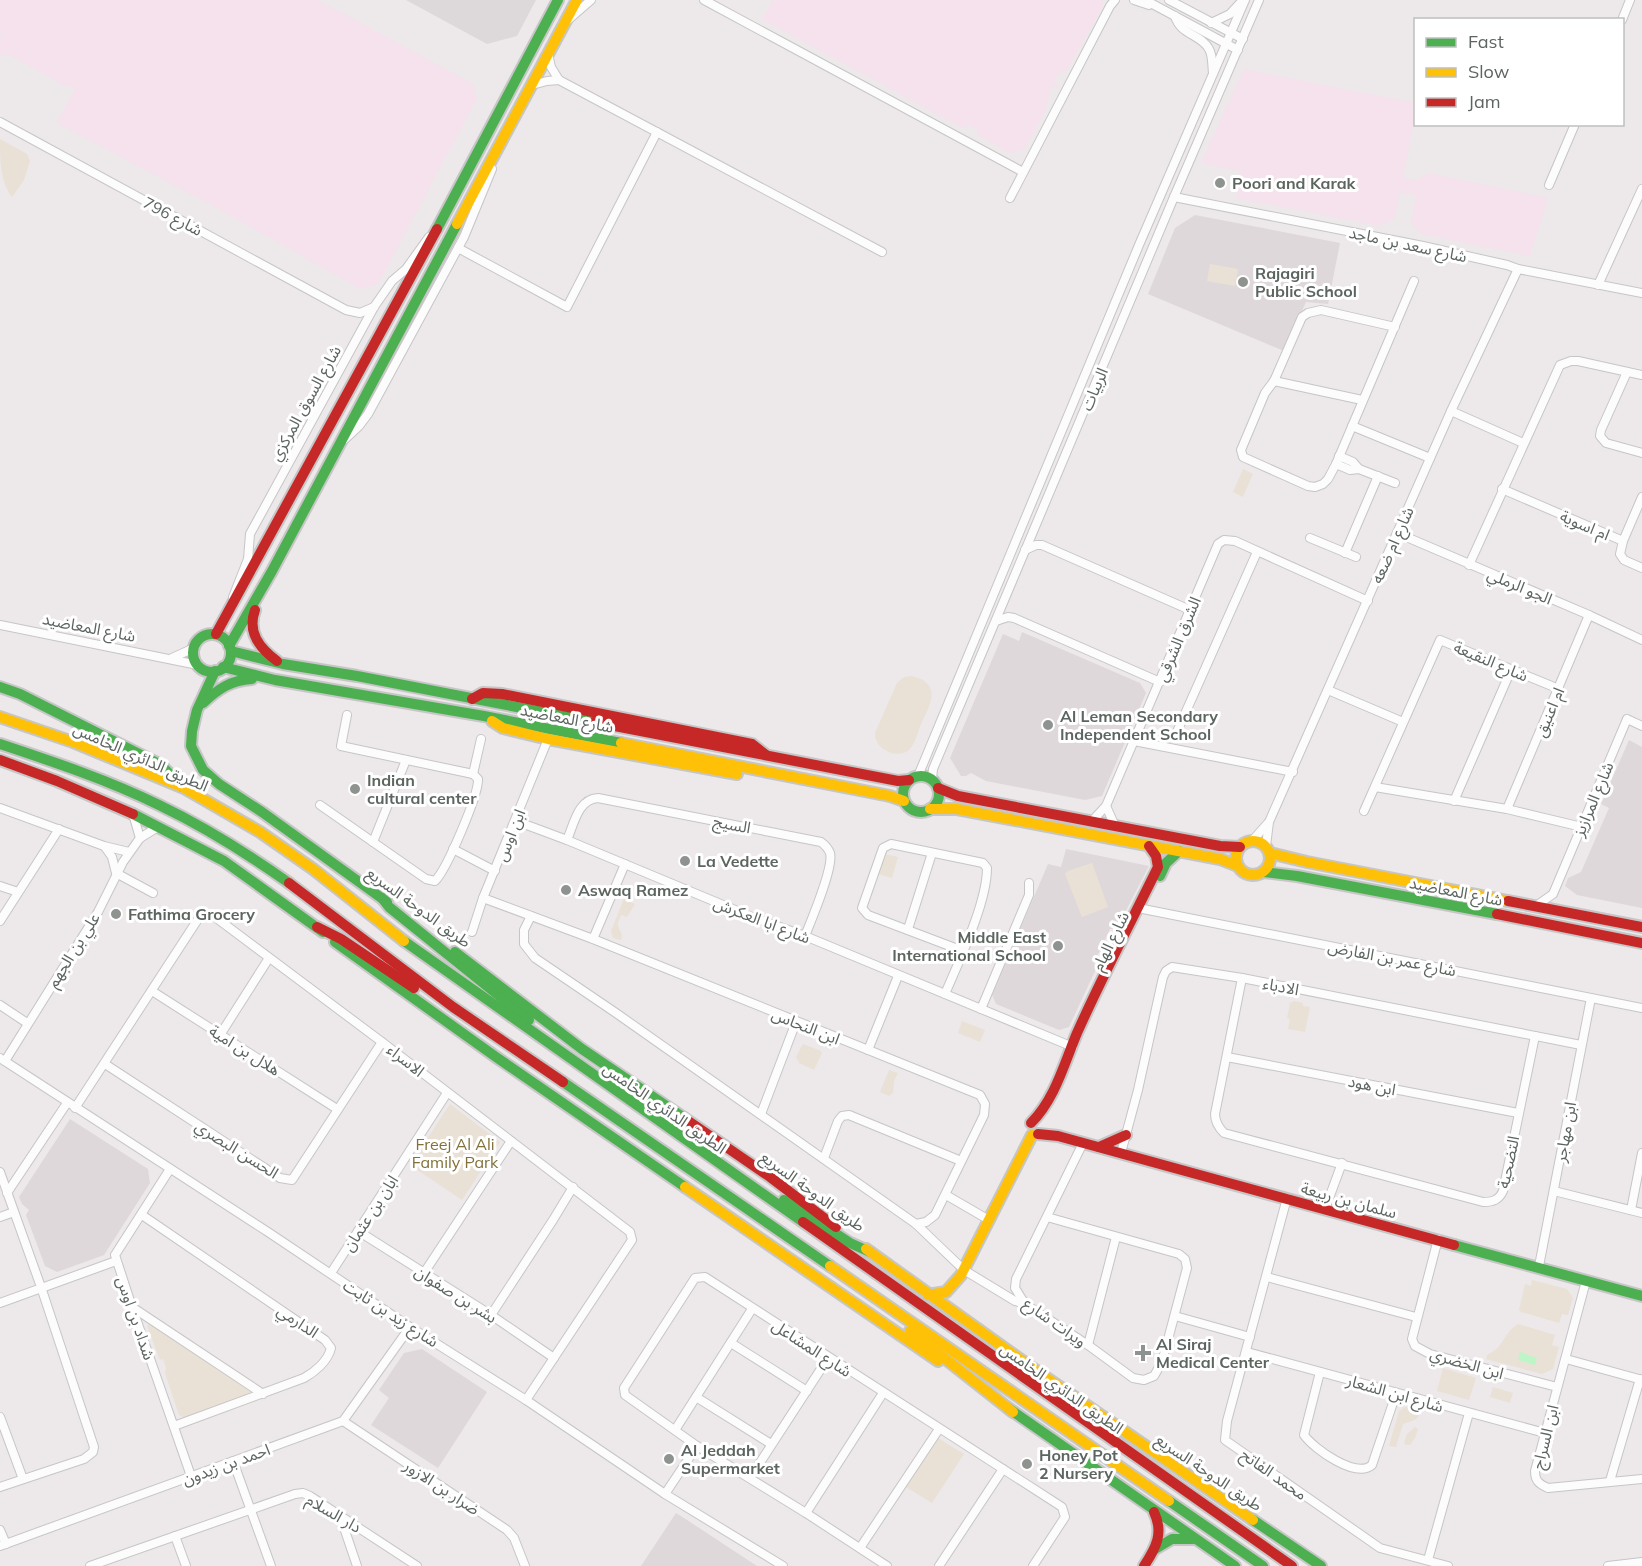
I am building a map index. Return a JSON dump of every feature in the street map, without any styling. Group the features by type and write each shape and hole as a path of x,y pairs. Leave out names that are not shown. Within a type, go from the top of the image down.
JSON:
{"main road":[{"name":"شارع السوق المركزي","path":"216,634 437,230 558,0"},
{"path":"230,649 224,638 210,634 200,638 194,648 195,660 198,665 209,671 219,669 229,660 230,649 577,0"},
{"path":"272,571 252,615 252,630 257,643 264,652 283,664"},
{"name":"شارع المعاضيد","path":"230,649 283,664 898,781 913,778"},
{"name":"شارع المعاضيد","path":"219,669 484,716 890,796 904,801"},
{"name":"طريق الدوحة السريع","path":"219,669 197,710 191,746 203,770 219,784 382,898 582,1049 770,1177 927,1295 1321,1566"},
{"path":"197,710 215,691 228,683 243,679 274,680"},
{"path":"0,681 14,692"},
{"path":"0,687 161,765 184,788"},
{"path":"472,699 483,693 496,693 752,744 760,748 766,756"},
{"path":"484,716 503,728 548,739 739,775 754,771"},
{"name":"الطريق الدائري الخامس","path":"0,717 73,742 184,788 284,848 404,941 547,1043 1292,1566"},
{"path":"639,731 652,724"},
{"name":"الطريق الدائري الخامس","path":"0,744 63,765 139,796 210,832 298,890 448,1004 840,1272 1263,1566"},
{"path":"0,760 66,784 133,814 200,848 247,876 317,927 360,962 1234,1566"},
{"path":"913,778 935,784 958,796 1220,846 1240,847 1252,841 1268,849 1270,863 1259,875 1247,874 1238,866 1220,859 957,809 912,810 904,801 903,790 913,778"},
{"path":"930,809 938,800 935,784"},
{"name":"شارع الهام","path":"952,1289 964,1270 1025,1145 1037,1128 1082,1024 1158,867 1156,856 1149,846"},
{"path":"1238,866 1236,860 1240,847"},
{"name":"شارع المعاضيد","path":"1268,849 1307,862 1642,927"},
{"name":"شارع الهام","path":"1073,1047 1166,863 1179,851"},
{"name":"شارع المعاضيد","path":"1264,872 1297,876 1546,922 1642,943"},
{"path":"382,898 388,907 528,1020 539,1030 547,1043"},
{"path":"317,927 341,939 420,992 448,1004"},
{"name":"سلمان بن ربيعة","path":"1037,1128 1083,1143 1642,1296"},
{"path":"1098,1147 1126,1135"},
{"path":"730,1172 747,1175 850,1243 870,1252"},
{"path":"840,1272 889,1314 1013,1412"},
{"path":"927,1295 941,1295 952,1289 953,1303 958,1316"},
{"path":"1090,1409 1128,1453"},
{"path":"1152,1508 1157,1515 1160,1532 1155,1549"},
{"path":"1144,1566 1161,1543 1178,1537 1195,1539"}],"street":[{"path":"564,22 591,0"},
{"path":"704,0 1023,172"},
{"path":"1134,0 1146,5 1154,5"},
{"path":"1145,0 1238,51"},
{"path":"1169,0 1244,39"},
{"path":"1211,23 1230,14 1244,0"},
{"name":"الربيات","path":"913,778 1139,245 1232,33 1244,0"},
{"name":"الربيات","path":"935,784 933,769 1259,0"},
{"path":"1623,18 1630,0"},
{"path":"1010,198 1112,2"},
{"path":"1175,16 1183,30 1209,48 1213,75"},
{"path":"548,53 551,68 559,80 882,252"},
{"path":"530,86 559,80"},
{"name":"شارع 796","path":"0,122 346,310 357,321 362,332"},
{"path":"1549,185 1574,126"},
{"path":"458,248 567,307 657,132"},
{"path":"342,441 359,426 368,414 458,248 493,168 504,136"},
{"path":"1598,285 1642,189"},
{"name":"شارع سعد بن ماجد","path":"1174,197 1423,246 1518,269 1642,293"},
{"name":"شارع السوق المركزي","path":"232,608 233,593 248,559 250,534 374,307 392,280 405,269 427,239 437,230"},
{"name":"شارع ام ضعه","path":"1252,841 1269,822 1293,772 1451,411 1518,269"},
{"path":"1395,327 1322,310 1302,317 1274,381 1265,393 1241,450 1245,459 1308,486 1323,484 1328,479 1340,456 1362,400 1395,327 1414,281"},
{"path":"346,310 360,313 374,307"},
{"path":"1469,565 1555,372 1565,362 1578,361 1642,375"},
{"path":"1627,372 1600,430 1600,436 1606,443 1642,453"},
{"path":"1274,381 1362,400"},
{"path":"1451,411 1523,443"},
{"path":"1352,426 1431,458"},
{"path":"1340,456 1353,462 1359,469"},
{"path":"1336,464 1350,470 1359,469 1395,483"},
{"path":"1346,553 1378,476"},
{"name":"ام اسوية","path":"1502,489 1623,541 1642,497"},
{"path":"1034,530 1042,545 1190,610"},
{"name":"الجو الرملي","path":"1397,533 1642,640"},
{"path":"1310,538 1356,557"},
{"name":"الشرق الشرقي","path":"1092,821 1106,806 1214,550 1224,540 1234,541 1257,552"},
{"path":"1623,541 1620,557 1642,568"},
{"path":"1025,550 1042,545"},
{"path":"1176,734 1257,552 1316,582 1368,601"},
{"path":"1004,603 1008,613 1014,618"},
{"name":"ام اعنيق","path":"1507,809 1589,615"},
{"path":"996,621 1008,616 1014,618 1160,682"},
{"name":"شارع المعاضيد","path":"0,625 198,665"},
{"name":"شارع النقيعة","path":"1364,811 1440,640 1559,689"},
{"path":"172,658 194,648"},
{"path":"1454,801 1511,670"},
{"path":"1328,690 1403,722"},
{"path":"320,805 426,879 435,881 442,873 453,849 476,791 478,779 473,774 341,746 347,715"},
{"name":"شارع المرازيز","path":"1553,894 1627,719 1642,726"},
{"path":"473,774 481,739"},
{"name":"ابن اوس","path":"472,932 483,898 548,739"},
{"path":"1134,741 1293,772"},
{"path":"373,842 406,760"},
{"path":"1375,788 1507,809 1582,827"},
{"name":"السيج","path":"567,840 582,805 598,798 821,842 828,850 830,859 822,891 805,936"},
{"path":"1106,806 1115,826"},
{"path":"0,808 104,846 129,852"},
{"path":"133,814 140,838"},
{"name":"شارع ابا العكرش","path":"516,820 1073,1047"},
{"name":"شارع ام ضعه","path":"1268,849 1269,822"},
{"name":"علي بن الجهم","path":"2,1060 98,912 116,873 129,852 140,838 158,827"},
{"path":"0,921 59,829"},
{"path":"945,994 963,951 977,914 987,868 983,863 891,844 883,848 862,908 868,915 963,951"},
{"path":"104,846 112,857 116,873 153,893"},
{"path":"453,849 495,871"},
{"path":"908,929 932,853"},
{"path":"593,939 625,864"},
{"path":"981,1009 1029,895 1029,883"},
{"path":"0,886 18,892"},
{"path":"1536,906 1553,894 1560,911"},
{"name":"ابن النحاس","path":"483,898 593,939 980,1095 985,1104 984,1115 946,1195 934,1215 926,1222 916,1224"},
{"name":"شارع عمر بن الفارض","path":"1143,909 1642,1008"},
{"name":"الاسراء","path":"75,1108 200,916 211,914 628,1229 632,1237 526,1400"},
{"path":"531,916 524,930 524,944 535,958 916,1224 964,1270 1015,1301 1025,1304"},
{"path":"220,1035 269,958"},
{"name":"الادباء","path":"1121,1153 1166,971 1175,967 1242,978 1581,1045"},
{"path":"868,1050 898,976"},
{"name":"التضحية","path":"1242,978 1215,1114 1217,1125 1224,1133 1483,1202 1495,1201 1500,1198 1503,1191 1535,1036"},
{"name":"هلال بن امية","path":"152,991 338,1109"},
{"name":"ابن مهاجر","path":"1539,1266 1591,998"},
{"path":"0,1005 27,1023"},
{"path":"761,1114 796,1022"},
{"name":"الحسن البصري","path":"105,1064 284,1179 292,1179 382,1042"},
{"name":"ابن هود","path":"1227,1057 1518,1113"},
{"name":"شارع زيد بن ثابت","path":"2,1060 410,1327 526,1400 665,1494 783,1566"},
{"name":"ابان بن عثمان","path":"331,1274 447,1093"},
{"path":"7,1193 67,1103"},
{"path":"824,1158 838,1121 842,1116 849,1115 961,1161"},
{"path":"424,1274 511,1141"},
{"name":"ويرات شارع","path":"1083,1143 1016,1279 1015,1288 1025,1304 1133,1378 1144,1380 1157,1373 1175,1316"},
{"path":"1631,1210 1642,1153"},
{"path":"1325,1209 1342,1163"},
{"name":"شداد بن اوس","path":"170,1169 115,1255 191,1476"},
{"path":"0,1172 94,1447 93,1452 84,1459 0,1487"},
{"path":"491,1315 573,1187"},
{"path":"1554,1191 1642,1213"},
{"path":"946,1195 988,1220"},
{"name":"محمد الفاتح","path":"1287,1198 1227,1421 1225,1440 1380,1548 1448,1566"},
{"path":"0,1217 14,1212"},
{"name":"الدارمي","path":"142,1215 330,1345 329,1355 314,1372 304,1378 174,1426"},
{"path":"1047,1217 1179,1254 1185,1259 1187,1268 1175,1316 1250,1337"},
{"name":"بشر بن صفوان","path":"358,1231 491,1315 554,1358"},
{"path":"1088,1345 1116,1237"},
{"name":"ابن الخضري","path":"1437,1239 1416,1317 1412,1340 1415,1346 1420,1350 1557,1387"},
{"path":"0,1303 116,1261"},
{"name":"شارع المشاعل","path":"887,1566 697,1446 627,1398 624,1388 697,1277 705,1277 1062,1507 1065,1517 1033,1566"},
{"path":"1267,1277 1416,1317"},
{"name":"ابن السراج","path":"1586,1281 1535,1478 1538,1483 1548,1488 1642,1479"},
{"path":"132,1307 263,1394"},
{"path":"675,1430 752,1309"},
{"path":"343,1421 410,1327"},
{"path":"731,1343 807,1391"},
{"name":"شارع ابن الشعار","path":"1246,1352 1545,1433"},
{"path":"750,1478 828,1358"},
{"path":"1566,1359 1641,1379 1610,1481"},
{"path":"1320,1372 1304,1435 1309,1442 1340,1464 1361,1470 1372,1465 1396,1394"},
{"path":"806,1513 883,1393"},
{"path":"696,1397 771,1444"},
{"path":"1428,1560 1469,1413"},
{"path":"0,1418 23,1479"},
{"name":"احمد بن زيدون","path":"3,1545 343,1421"},
{"name":"ضرار بن الازور","path":"343,1421 507,1530 514,1538 525,1566"},
{"path":"860,1548 939,1429"},
{"path":"665,1494 697,1446"},
{"path":"233,1461 271,1566"},
{"path":"939,1566 1003,1469"},
{"name":"دار السلام","path":"90,1566 250,1509 303,1493 339,1513 417,1566"},
{"path":"339,1513 357,1566"},
{"path":"0,1530 3,1545"},
{"path":"175,1536 186,1566"},
{"path":"1608,1566 1642,1562"}],"shaded area":[{"path":"0,0 318,0 473,84 477,98 378,284 361,289 215,207 57,123 75,89 68,85 67,87 6,53 4,56 0,54 2,35 0,34"},
{"path":"406,0 536,0 517,36 487,44"},
{"path":"773,0 1102,0 1103,6 1066,71 1059,73 1056,77 1054,81 1059,85 1057,88 1052,85 1046,102 1047,107 1024,149 1010,153 976,134 978,130 967,124 963,128 762,19"},
{"path":"1244,69 1414,103 1414,121 1403,178 1418,180 1428,173 1548,198 1530,256 1421,234 1411,222 1416,195 1400,192 1394,219 1380,226 1236,198 1241,171 1201,163"},
{"name":"Rajagiri Public School","path":"1195,215 1340,243 1328,304 1306,302 1284,351 1148,294 1175,228"},
{"name":"Al Leman Secondary Independent School","path":"1022,632 1140,683 1146,693 1102,796 1085,800 986,781 971,773 961,776 950,758 1003,634 1019,641"},
{"path":"1629,740 1642,747 1642,908 1577,895 1565,886 1568,878 1581,872 1609,808 1601,804"},
{"name":"Middle East International School","path":"1066,849 1149,866 1117,928 1110,929 1094,963 1096,969 1069,1027 1059,1030 996,1004 992,995 1048,864 1061,867"},
{"path":"70,1119 148,1169 150,1183 104,1255 57,1272 45,1266 26,1215 29,1210 22,1204 19,1197"},
{"path":"422,1349 487,1392 438,1468 371,1425 389,1398 379,1390 404,1353"},
{"path":"1520,1352 1537,1358 1535,1365 1518,1360"},
{"path":"676,1513 684,1518 757,1566 641,1566"}],"green space":[{"path":"0,139 27,154 30,161 24,180 12,197 3,177"},
{"path":"1210,264 1238,269 1235,286 1207,281"},
{"path":"1243,469 1253,474 1243,497 1233,492"},
{"path":"912,676 928,684 932,696 915,741 909,750 904,753 893,753 878,744 875,733 897,683 904,677"},
{"path":"884,854 898,857 892,878 878,874"},
{"path":"1092,863 1108,907 1082,917 1065,874"},
{"path":"629,886 634,889 628,901 635,904 627,917 622,915 618,921 621,940 613,938 611,931"},
{"path":"1294,1001 1310,1007 1305,1032 1288,1029 1290,1019 1287,1018 1290,1003"},
{"path":"962,1021 985,1030 980,1042 958,1033"},
{"path":"803,1044 822,1053 814,1070 799,1063 796,1057"},
{"path":"889,1070 898,1073 894,1081 893,1093 889,1096 880,1092"},
{"name":"Freej Al Ali Family Park","path":"450,1104 500,1142 462,1200 410,1165"},
{"path":"1532,1280 1567,1289 1573,1298 1568,1315 1562,1314 1559,1323 1519,1310 1525,1284 1531,1286"},
{"path":"151,1322 252,1389 254,1393 185,1418 179,1415 165,1373 163,1359 160,1360 147,1326"},
{"path":"1518,1324 1555,1335 1552,1345 1559,1347 1553,1369 1542,1374 1486,1359 1487,1355 1497,1348"},
{"path":"1443,1368 1476,1378 1469,1400 1437,1391"},
{"path":"1493,1387 1513,1393 1510,1403 1490,1397"},
{"path":"1406,1407 1421,1411 1420,1414 1416,1419 1403,1424 1396,1447 1389,1446 1399,1411"},
{"path":"1415,1427 1418,1429 1415,1438 1410,1445 1406,1445 1404,1443 1407,1434"},
{"path":"938,1438 964,1454 932,1503 906,1487"}],"traffic: fast":[{"path":"437,229 558,0"},
{"path":"229,646 272,571 457,224"},
{"path":"212,634 225,640 231,653 225,666 212,672 199,666 193,653 199,640 212,634"},
{"path":"231,651 283,664 594,722"},
{"path":"223,667 275,680 484,716 621,743"},
{"path":"215,671 197,710 192,731 191,746 203,770 219,784 262,812 387,902"},
{"path":"203,703 225,686 252,679"},
{"path":"0,687 20,694 161,765 182,787"},
{"path":"0,744 101,779 159,805 226,841 289,883"},
{"path":"921,776 934,781 939,794 934,807 921,812 908,807 903,794 908,781 921,776"},
{"path":"133,814 224,861 323,932"},
{"path":"1160,876 1166,863 1179,851"},
{"path":"1264,872 1297,876 1497,914"},
{"path":"382,898 389,907 529,1020"},
{"path":"404,941 803,1222"},
{"path":"335,942 496,1057 685,1187"},
{"path":"455,952 582,1049 684,1118"},
{"path":"563,1082 830,1266"},
{"path":"784,1200 850,1243 870,1252"},
{"path":"1454,1245 1642,1296"},
{"path":"1008,1408 1235,1566"},
{"path":"1169,1501 1263,1566"},
{"path":"1253,1520 1321,1566"},
{"path":"1155,1549 1172,1539 1193,1539"}],"traffic: slow":[{"path":"457,224 577,0"},
{"path":"0,717 73,742 184,788 260,832 313,869 404,941"},
{"path":"492,721 503,728 548,739 737,774"},
{"path":"621,743 890,796 904,801"},
{"path":"930,809 957,809 1220,859 1238,866"},
{"path":"1253,841 1265,846 1270,858 1265,870 1253,875 1241,870 1236,858 1241,846 1253,841"},
{"path":"1270,853 1508,901"},
{"path":"928,1295 946,1292 961,1275 1032,1135"},
{"path":"685,1187 938,1361"},
{"path":"866,1249 1035,1370 1253,1520"},
{"path":"830,1266 1169,1501"},
{"path":"910,1331 1013,1412"},
{"path":"1091,1409 1115,1437"}],"traffic: jam":[{"path":"216,634 437,229"},
{"path":"255,610 253,625 256,639 277,661"},
{"path":"472,699 483,693 502,694 752,744 766,755"},
{"path":"594,722 898,781 909,780"},
{"path":"0,760 57,781 133,814"},
{"path":"938,788 958,796 1220,846 1240,847"},
{"path":"1031,1123 1053,1092 1106,970 1158,867 1156,856 1149,846"},
{"path":"289,883 453,1007 563,1082"},
{"path":"1508,901 1642,927"},
{"path":"1497,914 1642,943"},
{"path":"317,927 341,939 414,988"},
{"path":"684,1118 770,1177 836,1227"},
{"path":"1038,1134 1058,1136 1454,1245"},
{"path":"1099,1147 1126,1135"},
{"path":"803,1222 1292,1566"},
{"path":"1144,1566 1157,1540 1158,1527 1154,1512"}],"place":[{"name":"Poori and Karak","path":"1220,183"},
{"name":"Rajagiri Public School","path":"1243,282"},
{"name":"Al Leman Secondary Independent School","path":"1048,725"},
{"name":"Indian cultural center","path":"355,789"},
{"name":"La Vedette","path":"685,861"},
{"name":"Aswaq Ramez","path":"566,890"},
{"name":"Fathima Grocery","path":"116,914"},
{"name":"Middle East International School","path":"1058,946"},
{"name":"Al Siraj Medical Center","path":"1143,1353"},
{"name":"Al Jeddah Supermarket","path":"669,1459"},
{"name":"Honey Pot 2 Nursery","path":"1027,1464"}]}
